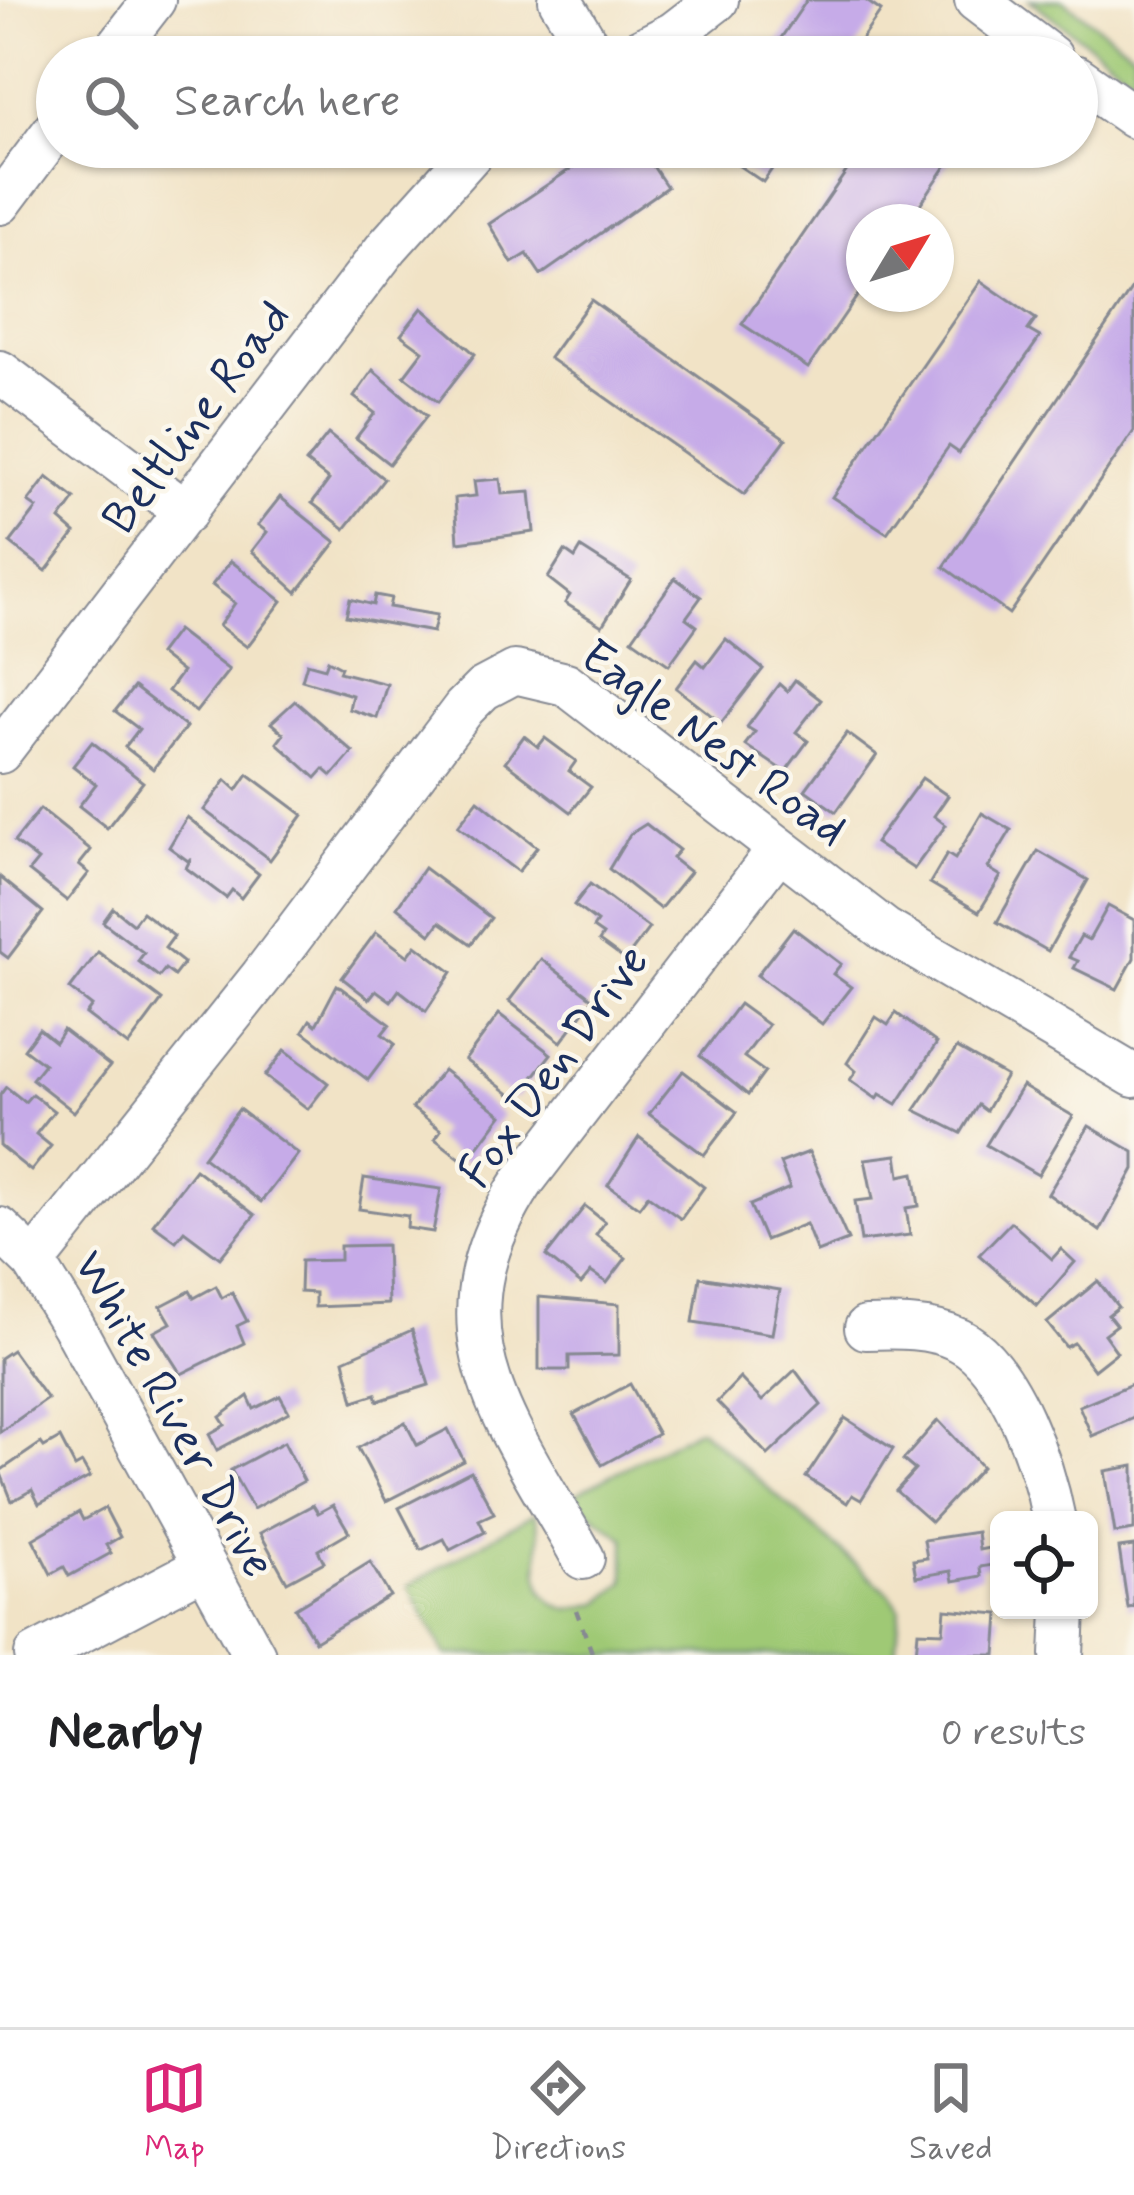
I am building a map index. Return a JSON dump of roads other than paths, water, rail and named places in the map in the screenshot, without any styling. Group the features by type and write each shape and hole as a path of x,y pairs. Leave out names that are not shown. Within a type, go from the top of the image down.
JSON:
{"street":[{"path":"126,36 154,0"},
{"path":"560,0 582,36"},
{"path":"668,36 717,0"},
{"path":"976,0 1023,36"},
{"path":"1098,92 1134,117"},
{"path":"0,202 36,155"},
{"name":"Beltline Road","path":"0,752 400,231 458,168"},
{"path":"0,372 186,512"},
{"name":"Eagle Nest Road","path":"34,1262 262,976 452,723 497,679 515,671 566,684 884,929 1134,1076"},
{"name":"Fox Den Drive","path":"583,1558 509,1425 484,1366 476,1339 484,1256 500,1217 524,1180 778,850"},
{"name":"White River Drive","path":"0,1229 34,1262 254,1655"},
{"path":"866,1328 935,1332 975,1352 1007,1391 1020,1418 1051,1511"},
{"path":"36,1655 206,1566"},
{"path":"1062,1655 1064,1619"}]}
